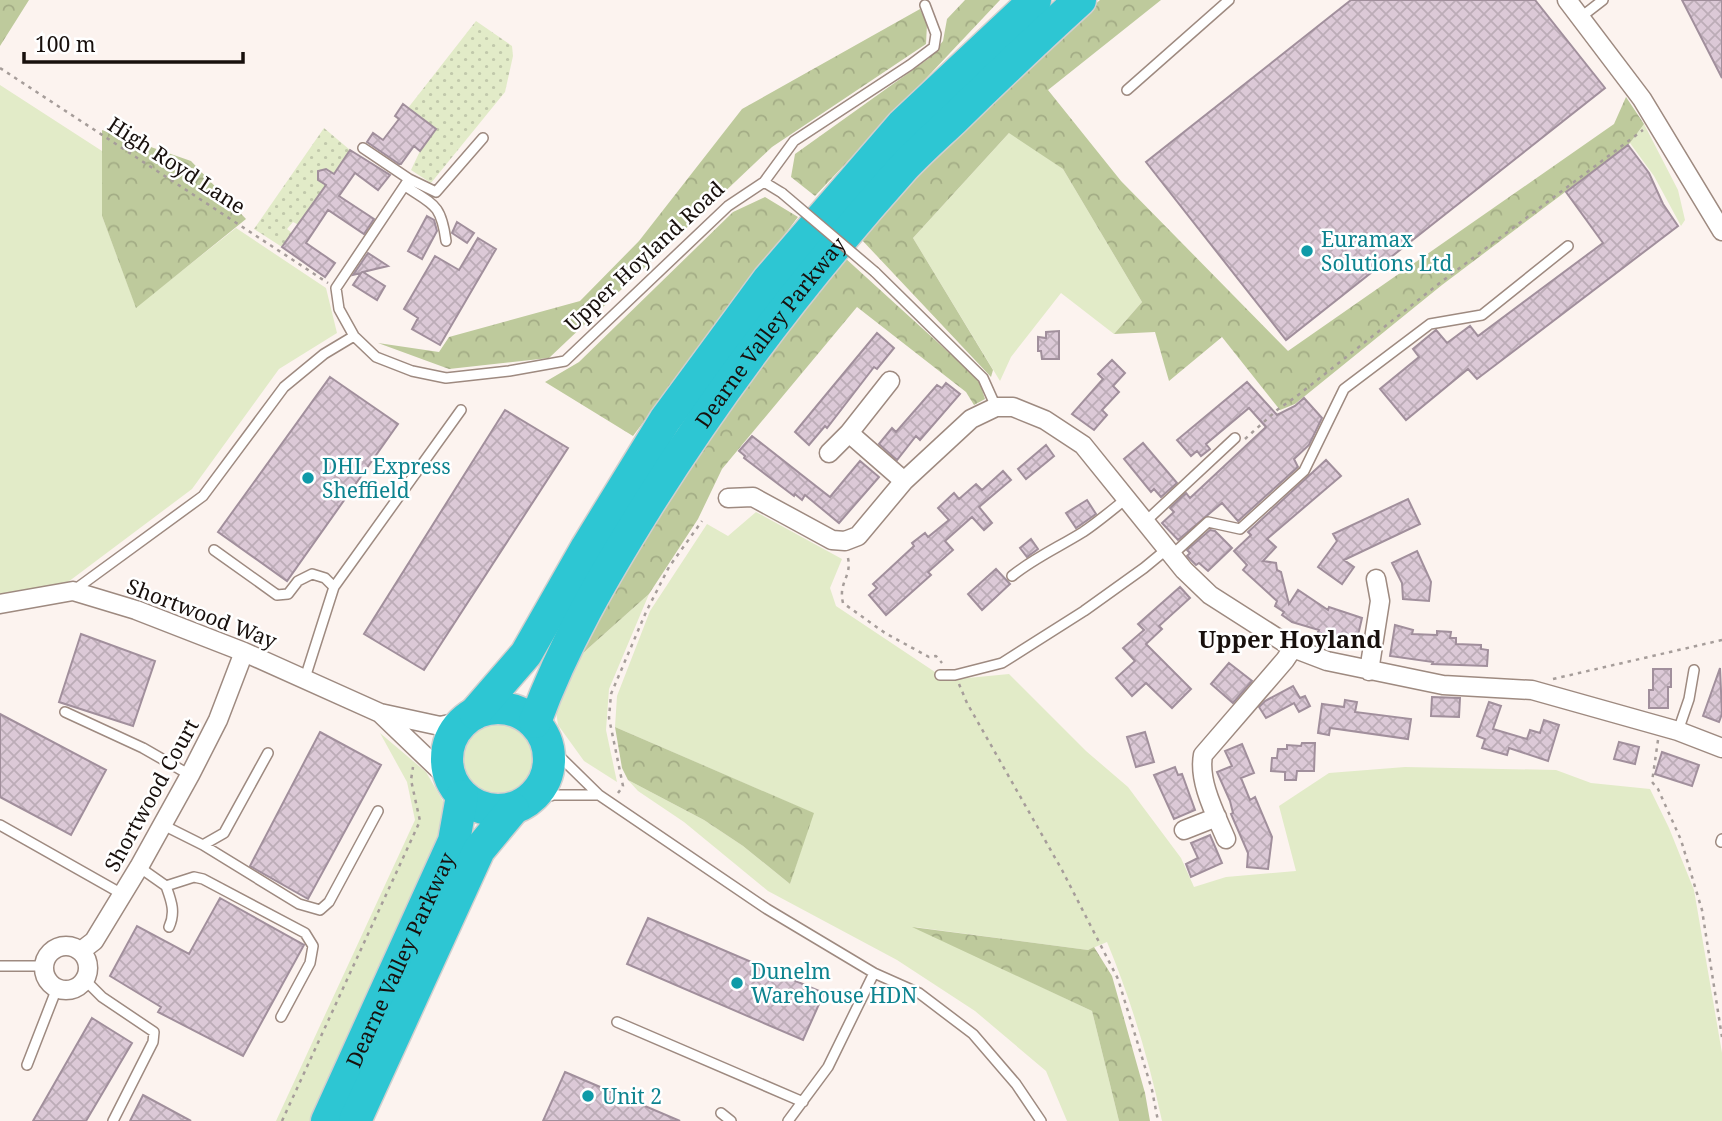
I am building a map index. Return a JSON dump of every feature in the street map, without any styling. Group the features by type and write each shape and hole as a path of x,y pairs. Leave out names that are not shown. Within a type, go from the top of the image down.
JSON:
{"highway":[{"name":"Dearne Valley Parkway","path":"469,717 526,654 587,547 665,420 768,279 902,125 1035,0"},
{"name":"Dearne Valley Parkway","path":"541,734 551,678 564,650 618,552 687,442 785,309 904,167 1004,69 1080,0"},
{"path":"489,709 518,711 541,734 550,761 547,777 539,791 520,805 500,811 473,805 457,789 447,766 448,750 453,734 469,717 489,709"},
{"name":"Dearne Valley Parkway","path":"327,1121 454,841 457,789"},
{"name":"Dearne Valley Parkway","path":"355,1121 479,850 520,805"}],"street":[{"path":"995,36 1025,0"},
{"path":"1567,0 1642,99 1722,231"},
{"path":"829,453 849,433 890,381"},
{"path":"728,498 753,497 832,540 845,541 858,536 904,481 971,419 996,407 1013,407 1045,420 1083,445 1184,570 1210,595 1293,648 1327,661 1443,685 1532,690 1669,729 1722,748"},
{"path":"849,433 904,481"},
{"path":"1369,671 1380,601 1376,579"},
{"name":"Shortwood Way","path":"0,604 73,591 136,610 244,652 380,713 440,726 469,717"},
{"path":"1226,839 1201,765 1203,755 1293,648"},
{"name":"Shortwood Court","path":"81,951 94,942 163,825 218,720 244,652"},
{"name":"Shortwood Way","path":"380,713 457,789"},
{"path":"1184,830 1217,817"},
{"path":"70,945 81,951 88,961 85,980 69,990 57,988 47,979 44,966 48,954 58,947 70,945"}],"lane":[{"path":"1127,90 1229,0"},
{"path":"1581,17 1603,0"},
{"path":"925,5 936,34 934,47 794,141 764,182 782,193 875,272 983,378 996,407"},
{"path":"407,183 436,192 483,138"},
{"path":"363,148 437,207 443,219 446,241"},
{"name":"Upper Hoyland Road","path":"354,336 376,357 412,372 446,378 509,372 565,361 728,206 764,182"},
{"path":"73,591 203,496 284,387 324,354 354,336 340,309 336,288 407,183"},
{"path":"940,675 955,675 1002,663 1084,611 1208,522 1240,529 1304,471 1344,389 1430,324 1482,315 1568,246"},
{"path":"305,678 334,587 461,410"},
{"path":"1146,521 1236,442"},
{"path":"1012,576 1031,561 1086,530 1127,498"},
{"path":"214,550 277,595 288,593 298,581 312,574 324,578 334,587"},
{"path":"1669,729 1689,699 1694,670"},
{"path":"65,712 143,748 190,775"},
{"path":"541,734 599,795 766,909 874,973 919,993 974,1034 1016,1084 1041,1121"},
{"path":"203,845 224,833 268,753"},
{"path":"520,805 554,795 599,795"},
{"path":"163,825 203,845 299,904 320,910 329,902 378,811"},
{"path":"0,825 122,894"},
{"path":"139,867 166,886 173,907 173,918 169,926"},
{"path":"166,886 194,877 203,879 305,933 313,946 310,963 281,1017"},
{"path":"0,966 44,966"},
{"path":"788,1121 828,1067 874,973"},
{"path":"85,980 102,998 153,1032 153,1042 113,1121"},
{"path":"27,1065 57,988"},
{"path":"617,1022 803,1102"},
{"path":"721,1113 730,1121"}],"path":[{"name":"High Royd Lane","path":"0,68 336,288"},
{"path":"1236,442 1441,282 1656,122"},
{"path":"611,803 622,786 609,718 611,694 640,624 669,566 702,521"},
{"path":"845,541 850,567 841,591 843,603 886,633 929,657 936,656 955,675 967,704 1062,870 1118,979 1152,1090 1158,1121"},
{"path":"1532,690 1547,680 1722,640"},
{"path":"1669,729 1652,782 1658,789 1681,840 1702,910 1722,1037"},
{"path":"282,1121 420,821 411,780 416,749"}],"green space":[{"path":"0,0 29,0 0,46"},
{"path":"965,0 1000,0 815,196 791,177 795,154 928,59 943,41 947,19"},
{"path":"1100,0 1161,0 1048,90 1121,181 1288,351 1614,124 1626,97 1644,124 1630,143 1442,285 1295,404 1280,410 1222,337 1169,381 1155,332 1114,334 1142,302 1063,169 1009,133 913,238 993,370 991,377 861,239 991,95"},
{"path":"920,9 927,24 926,44 772,147 549,358 449,369 378,343 439,352 449,337 580,301 639,241 742,109"},
{"path":"476,21 512,46 513,56 505,92 431,183 411,170 420,151 436,129 408,108"},
{"path":"0,85 102,151 102,216 136,307 236,228 326,288 337,333 279,369 192,489 68,582 0,594"},
{"path":"1644,124 1678,190 1685,220 1681,226 1654,176 1630,143"},
{"path":"324,128 350,150 334,174 326,169 318,171 318,180 326,186 299,225 293,222 287,229 292,233 282,247 254,229"},
{"path":"102,130 191,161 246,219 136,308 102,216"},
{"path":"1010,132 1063,169 1142,302 1114,334 1061,293 1011,357 1000,381 913,238"},
{"path":"765,197 798,217 633,436 545,382 579,362 733,212"},
{"path":"844,257 979,380 985,399 974,405 966,392 857,307 722,469 698,519 649,594 574,661 633,555 699,452"},
{"path":"756,512 842,559 830,588 836,606 947,680 1009,674 1086,751 1128,787 1181,858 1194,887 1226,877 1296,871 1279,806 1329,773 1405,767 1556,770 1591,783 1650,789 1694,890 1722,1053 1722,1121 1162,1121 1139,1030 1107,942 1088,950 915,927 1092,1011 1119,1121 1067,1121 1046,1071 975,1011 897,960 768,891 684,822 638,791 628,780 704,820 743,846 790,884 813,813 615,727 617,696 650,611 707,524 728,536"},
{"path":"649,594 609,689 606,730 617,782 584,761 558,725 554,697 574,661"},
{"path":"498,721 513,724 526,732 534,745 537,760 534,775 526,788 513,796 498,799 483,796 470,788 462,775 459,760 462,745 470,732 483,724"},
{"path":"615,727 814,813 790,884 743,846 704,820 628,780 622,768"},
{"path":"380,733 426,772 443,801 445,826 311,1121 276,1121 415,820 407,782"},
{"path":"912,927 1088,950 1094,947 1112,976 1145,1093 1150,1121 1119,1121 1092,1011"}],"building":[{"name":"Euramax Solutions Ltd","path":"1351,0 1535,0 1605,88 1286,340 1146,162"},
{"path":"1682,0 1722,0 1722,78"},
{"path":"403,104 436,129 420,151 414,146 399,164 367,142 373,133 383,140 399,119 395,116"},
{"path":"1628,145 1649,173 1663,204 1678,226 1477,379 1468,369 1406,420 1380,389 1419,357 1413,349 1436,330 1447,343 1470,326 1478,336 1603,243 1566,192"},
{"path":"350,150 390,175 378,190 355,173 339,196 374,219 364,234 328,210 306,243 335,263 325,277 282,247 326,185 318,180 318,171 326,169 334,174"},
{"path":"427,216 434,220 437,231 422,259 408,251"},
{"path":"457,222 474,233 467,243 452,233"},
{"path":"478,238 496,249 440,345 412,329 418,318 404,309 435,256 459,270"},
{"path":"368,253 388,266 363,272 385,286 377,300 353,285 361,273 353,275"},
{"path":"1059,331 1059,359 1042,359 1041,351 1038,351 1038,337 1046,338 1046,332"},
{"path":"877,333 894,348 877,369 874,367 827,428 825,426 809,445 795,432"},
{"path":"1112,360 1125,373 1113,386 1119,392 1102,410 1107,415 1094,430 1072,414 1103,379 1098,374"},
{"name":"DHL Express Sheffield","path":"330,377 398,424 287,581 218,532"},
{"path":"1247,382 1277,415 1304,398 1322,418 1309,445 1294,459 1298,467 1238,521 1222,503 1178,540 1162,523 1174,512 1170,508 1186,493 1190,498 1266,427 1249,408 1206,444 1210,449 1201,456 1197,451 1191,456 1177,440"},
{"path":"946,383 960,394 920,440 916,436 897,460 879,444 892,428 896,432 937,385 942,388"},
{"path":"505,410 568,448 424,670 364,634"},
{"path":"752,436 830,497 860,461 879,477 839,523 805,495 802,500 795,494 794,496 744,458 739,451"},
{"path":"1143,443 1177,483 1161,497 1154,489 1151,492 1124,459"},
{"path":"1046,445 1054,456 1026,479 1018,469"},
{"path":"1326,460 1341,476 1267,539 1276,547 1263,561 1276,563 1289,604 1298,590 1328,610 1329,607 1362,618 1356,644 1292,622 1282,615 1284,612 1275,606 1277,601 1243,570 1247,565 1234,551 1251,535 1248,532"},
{"path":"1003,471 1011,480 979,507 992,523 984,530 972,517 945,541 953,550 928,572 931,575 886,615 869,595 877,588 873,584 914,546 912,543 925,533 928,537 949,520 938,508 954,493 959,499 976,484 982,490"},
{"path":"1408,499 1420,524 1344,560 1354,567 1342,584 1318,567 1337,541 1333,534"},
{"path":"1087,500 1096,514 1076,528 1066,513"},
{"path":"1210,530 1215,531 1232,548 1208,571 1187,556 1190,553 1187,550"},
{"path":"1031,539 1038,549 1027,557 1020,548"},
{"path":"1417,551 1431,582 1429,601 1403,599 1402,583 1392,563"},
{"path":"996,569 1010,584 982,610 968,594"},
{"path":"1180,587 1190,598 1159,626 1162,629 1146,644 1191,689 1172,708 1146,683 1132,696 1116,678 1135,661 1123,648 1144,630 1138,624"},
{"path":"1395,625 1413,630 1412,634 1437,635 1437,631 1451,632 1450,638 1456,638 1456,644 1481,645 1481,649 1488,650 1487,666 1432,664 1433,662 1390,656"},
{"path":"81,634 155,661 133,726 59,702"},
{"path":"1229,663 1252,681 1233,703 1211,684"},
{"path":"1720,668 1722,714 1719,722 1703,716"},
{"path":"1653,669 1671,669 1668,708 1649,708 1649,690 1653,690"},
{"path":"1293,686 1300,698 1305,696 1310,706 1299,712 1294,703 1266,718 1259,707"},
{"path":"1432,697 1460,698 1459,717 1431,716"},
{"path":"1345,700 1357,702 1355,712 1411,719 1408,739 1330,728 1329,735 1318,733 1322,704 1344,707"},
{"path":"1489,702 1501,706 1493,729 1527,739 1530,730 1540,733 1544,720 1559,725 1548,761 1509,748 1507,755 1482,748 1485,739 1477,736"},
{"path":"0,714 106,770 71,835 0,797"},
{"path":"320,732 381,765 308,899 250,866"},
{"path":"1145,732 1154,762 1136,767 1127,737"},
{"path":"1619,742 1639,747 1635,764 1614,759"},
{"path":"1302,743 1315,743 1314,771 1297,771 1296,780 1285,780 1285,772 1271,771 1272,758 1277,758 1278,749 1287,749 1287,745 1301,746"},
{"path":"1242,744 1254,773 1241,778 1250,800 1255,797 1272,837 1268,869 1247,867 1248,853 1217,772 1232,766 1225,751"},
{"path":"1662,752 1699,765 1692,786 1655,774"},
{"path":"1175,767 1178,775 1182,774 1195,810 1174,819 1154,775"},
{"path":"1210,835 1222,863 1191,877 1186,864 1198,858 1191,843"},
{"path":"220,898 304,945 243,1056 158,1012 161,1007 110,976 137,926 189,954"},
{"name":"Dunelm Warehouse HDN","path":"648,918 824,993 803,1040 627,964"},
{"path":"92,1018 132,1043 86,1121 33,1121"},
{"name":"Unit 2","path":"565,1072 680,1121 543,1121"},
{"path":"143,1095 191,1121 130,1121"}],"place":[{"name":"Euramax Solutions Ltd","path":"1307,251"},
{"name":"DHL Express Sheffield","path":"308,478"},
{"name":"Dunelm Warehouse HDN","path":"737,983"},
{"name":"Unit 2","path":"588,1096"}],"district":[{"name":"Upper Hoyland","path":"1290,638"}]}
